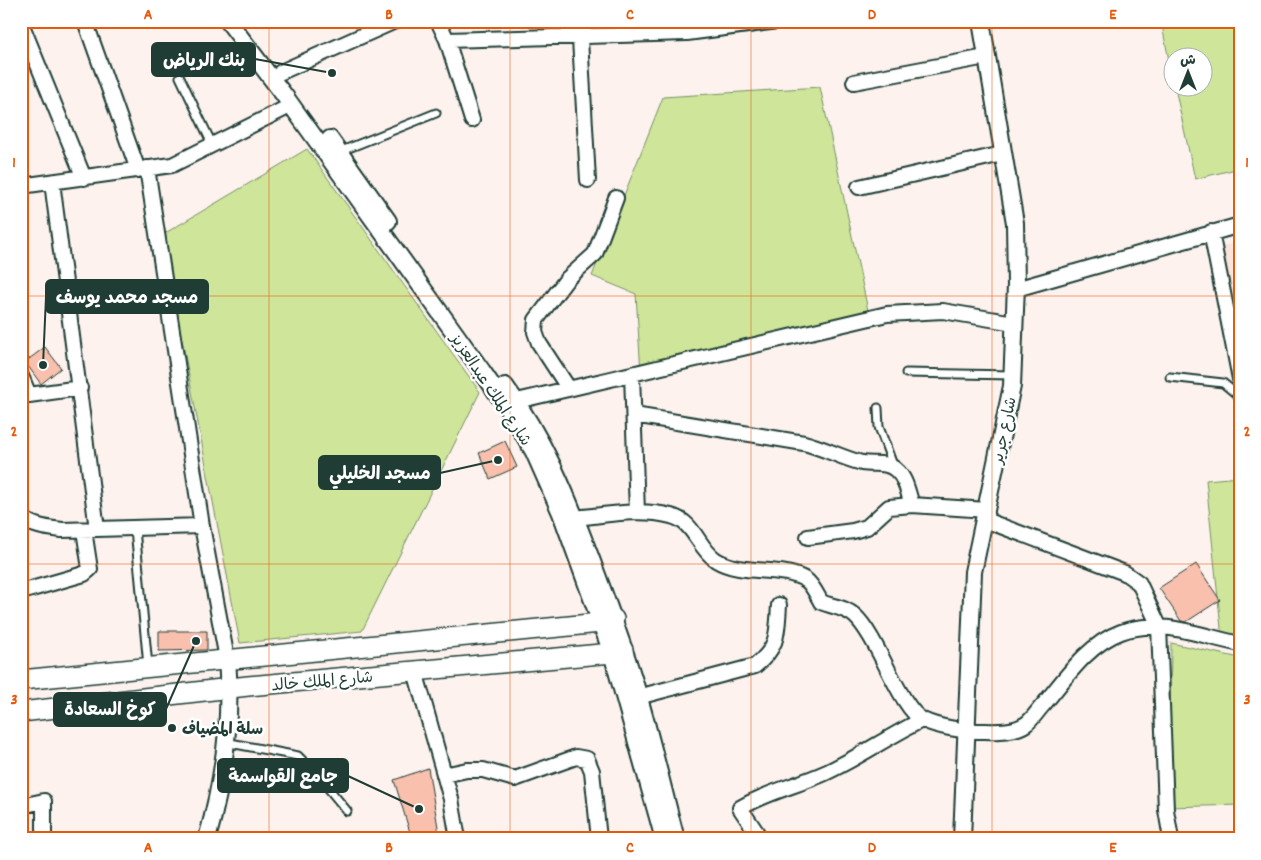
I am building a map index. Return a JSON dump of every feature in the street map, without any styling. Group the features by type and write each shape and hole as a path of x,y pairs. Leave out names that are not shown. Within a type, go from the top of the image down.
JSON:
{"main road":[{"name":"شارع الملك خالد","path":"21,680 607,621"},
{"name":"شارع الملك خالد","path":"21,712 230,688 617,652"}],"street":[{"path":"25,21 21,23 84,178"},
{"path":"85,21 143,169 202,526 228,659 230,688 218,800 207,839"},
{"name":"شارع الملك عبدالعزيز","path":"228,21 292,105 514,418 534,452 607,621"},
{"name":"شارع الملك عبدالعزيز","path":"241,21 281,72 517,401 544,447 576,518 617,652 664,839"},
{"path":"281,72 395,21"},
{"path":"438,21 447,40 472,120"},
{"path":"447,40 579,28 688,27 778,21"},
{"name":"شارع جرير","path":"962,839 972,572 1009,404 1013,375 1016,289 1014,223 981,21"},
{"path":"579,28 588,180"},
{"path":"854,82 986,57"},
{"path":"21,186 172,165 292,105"},
{"path":"859,187 1002,154"},
{"path":"21,592 84,574 90,569 90,529 80,388 52,182"},
{"path":"569,389 539,343 535,332 536,320 567,279 595,254 616,198"},
{"path":"1016,289 1240,225"},
{"path":"1211,232 1240,379"},
{"path":"517,401 887,314 943,311 1014,323"},
{"path":"632,374 637,512"},
{"path":"21,376 29,395 80,388"},
{"path":"634,415 804,443 826,448 844,457 864,463 885,464 894,468 902,476 912,505"},
{"path":"808,537 860,529 867,526 888,507 912,505 986,515 1125,573 1139,582 1159,626 1166,810 1172,839"},
{"path":"576,518 646,511 673,516 686,522 707,551 717,560 739,567 796,575 808,581 821,602 839,606 854,615 870,632 883,662 914,713 922,720 966,731 1002,731 1026,724 1075,667 1098,646 1120,632 1159,626 1240,644"},
{"path":"21,517 41,527 135,529 202,526"},
{"path":"638,697 754,666 767,656 775,645 779,605"},
{"name":"شارع الملك عبدالعزيز","path":"617,652 638,697 676,839"},
{"path":"414,671 444,775 458,839"},
{"path":"761,839 740,808 777,789 828,772 922,720"},
{"path":"444,775 467,770 483,770 515,779 576,757 587,759 592,771 599,839"},
{"path":"21,806 44,801 44,839"}],"lane":[{"path":"180,77 212,144"},
{"path":"339,152 436,113"},
{"path":"906,373 1013,375"},
{"path":"1170,378 1223,383 1240,397"},
{"path":"878,408 880,427 894,468"},
{"path":"135,529 148,667"},
{"path":"224,742 298,756 320,778 347,811"}],"shaded area":[{"path":"1240,242 1240,343 1222,246"}],"green space":[{"path":"1161,21 1240,21 1240,168 1195,179 1177,98 1214,98 1214,48 1166,48"},
{"path":"820,87 869,315 641,373 636,294 592,276 663,97"},
{"path":"307,149 480,392 362,631 240,643 162,235"},
{"path":"1240,477 1240,641 1222,638 1206,480"},
{"path":"1171,643 1240,658 1240,805 1169,807"}],"building":[{"path":"45,347 61,368 41,384 25,362"},
{"path":"505,441 517,467 490,479 479,453"},
{"path":"1196,564 1220,600 1186,622 1181,621 1159,588"},
{"path":"159,631 207,631 207,650 159,651"},
{"path":"428,768 440,839 412,839 394,780"}],"place":[{"name":"بنك الرياض","path":"332,73"},
{"name":"مسجد محمد يوسف","path":"43,365"},
{"name":"مسجد الخليلي","path":"498,460"},
{"name":"كوخ السعادة","path":"196,641"},
{"name":"سلة المضياف","path":"172,728"},
{"name":"جامع القواسمة","path":"419,809"}]}
